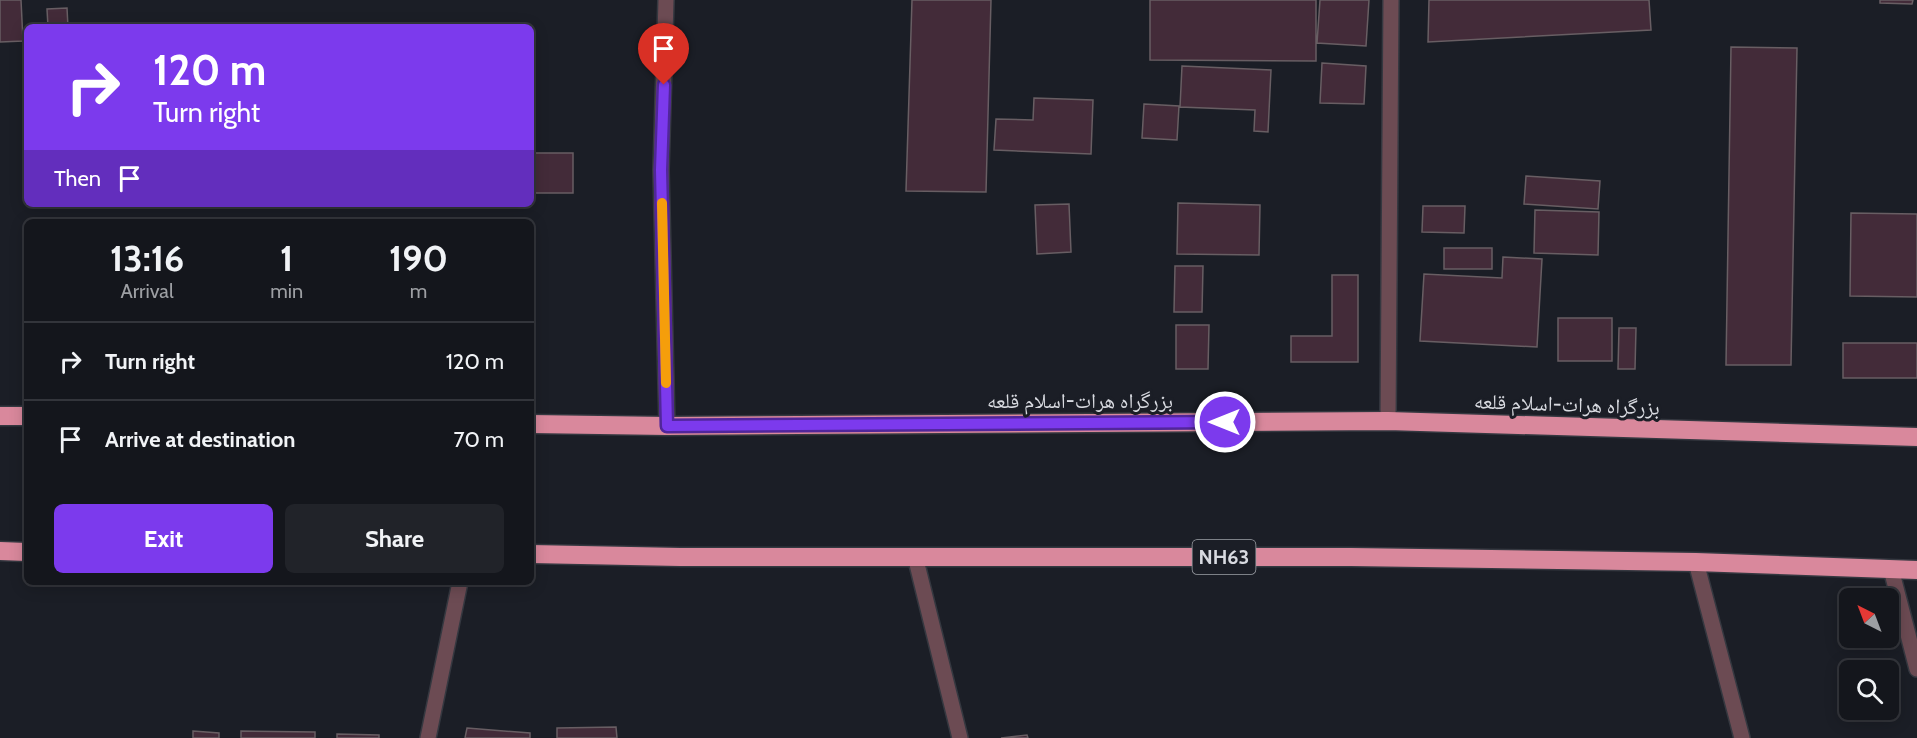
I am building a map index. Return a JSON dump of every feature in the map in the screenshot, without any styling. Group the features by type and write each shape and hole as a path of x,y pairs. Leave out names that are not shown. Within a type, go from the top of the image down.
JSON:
{"highway":[{"path":"0,416 24,416"},
{"name":"بزرگراه هرات-اسلام قلعه","path":"534,424 667,426 1388,420 1917,437"},
{"path":"0,552 24,552"},
{"name":"NH63","path":"534,554 680,557 1351,557 1696,562 1917,570"}],"street":[{"path":"666,0 661,170 667,426"},
{"path":"1388,420 1391,0"},
{"path":"915,556 960,738"},
{"path":"1696,562 1742,738"},
{"path":"1891,569 1917,669"},
{"path":"429,738 459,585"}],"building":[{"path":"0,0 21,0 23,41 0,42"},
{"path":"912,0 991,0 986,192 906,191"},
{"path":"1150,0 1316,0 1316,61 1150,60"},
{"path":"1320,0 1369,0 1366,46 1317,43"},
{"path":"1429,0 1649,0 1651,30 1428,42"},
{"path":"1880,0 1913,0 1912,4 1880,3"},
{"path":"67,8 68,24 48,24 47,9"},
{"path":"1731,47 1797,48 1791,365 1726,365"},
{"path":"1322,63 1366,66 1364,104 1320,103"},
{"path":"1182,66 1271,70 1268,132 1254,131 1255,110 1180,107"},
{"path":"1034,98 1093,100 1091,154 994,150 996,119 1033,120"},
{"path":"1144,104 1179,106 1177,140 1142,138"},
{"path":"534,153 573,153 573,193 534,193"},
{"path":"1526,176 1600,181 1598,209 1524,204"},
{"path":"1178,203 1260,205 1259,255 1177,254"},
{"path":"1069,204 1071,252 1037,254 1035,205"},
{"path":"1423,206 1465,206 1464,233 1422,232"},
{"path":"1535,210 1599,212 1598,255 1534,253"},
{"path":"1851,213 1917,214 1917,297 1850,296"},
{"path":"1444,248 1492,248 1492,269 1444,269"},
{"path":"1503,257 1542,259 1537,347 1420,341 1424,274 1502,278"},
{"path":"1175,266 1203,266 1202,312 1174,312"},
{"path":"1332,275 1358,275 1358,362 1291,362 1291,336 1332,336"},
{"path":"1558,318 1612,318 1612,361 1558,361"},
{"path":"1176,325 1209,325 1208,369 1176,369"},
{"path":"1619,328 1636,328 1635,369 1618,369"},
{"path":"1843,343 1917,343 1917,378 1843,378"},
{"path":"616,727 617,738 557,738 557,728"},
{"path":"467,728 530,733 530,738 465,738"},
{"path":"193,731 219,733 219,738 193,738"},
{"path":"241,731 315,732 315,738 241,738"},
{"path":"337,734 379,735 379,738 337,738"},
{"path":"1027,735 1028,738 1001,738"}],"slow traffic":[{"path":"662,203 666,383"}],"route":[{"path":"664,85 661,170 667,426 1225,422"}]}
